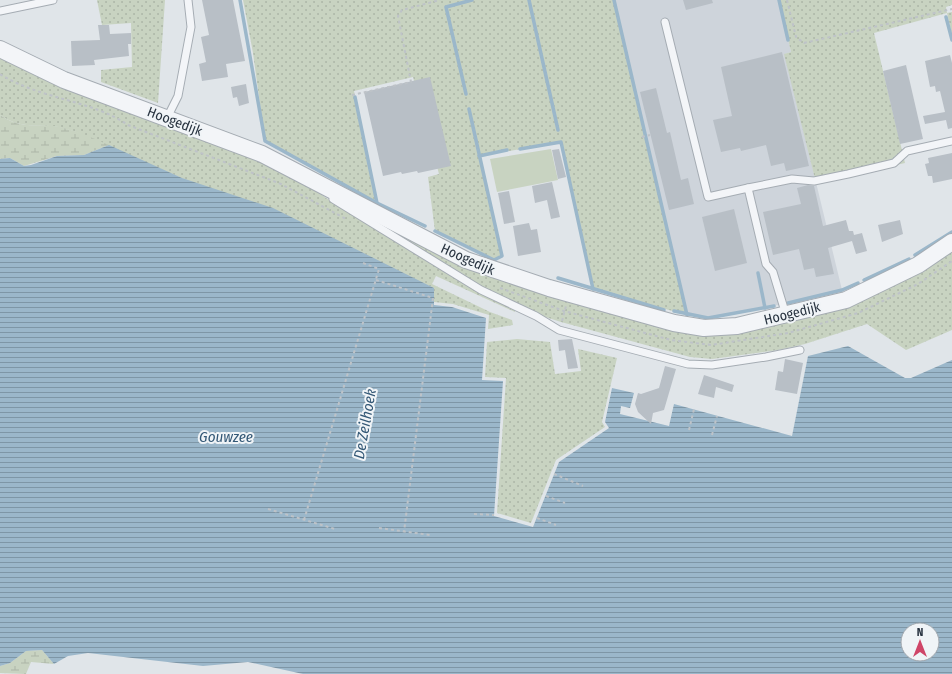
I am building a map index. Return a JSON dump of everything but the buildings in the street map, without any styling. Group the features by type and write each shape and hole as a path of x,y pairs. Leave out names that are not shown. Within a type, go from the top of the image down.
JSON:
{"street":[{"name":"Hoogedijk","path":"0,49 64,80 262,154 466,260 504,274 667,321 704,328 737,326 846,300 918,265 952,242"}],"lane":[{"path":"0,11 53,0"},
{"path":"167,118 178,96 191,27 188,0"},
{"path":"665,22 708,197 792,179 814,181 848,174 894,163 907,151 952,141"},
{"path":"311,179 326,195 459,277 559,330 688,364 712,365 800,350"},
{"path":"748,188 766,264 772,272 786,315"}],"path":[{"path":"352,95 411,82 398,16 402,10 440,0"},
{"path":"787,0 796,37 804,43 952,9"},
{"path":"0,74 16,84 82,105 121,121 128,126 281,184 351,221"},
{"path":"642,137 650,135"},
{"path":"497,287 564,311 671,340 711,345 788,333 858,313 918,284 952,261"},
{"path":"304,520 379,269 363,263"},
{"path":"376,280 433,298 404,532"},
{"path":"561,322 570,294"},
{"path":"689,430 694,409"},
{"path":"712,435 717,416"},
{"path":"554,474 583,486"},
{"path":"546,496 565,503"},
{"path":"268,509 336,529"},
{"path":"474,514 494,515"},
{"path":"537,518 556,525"},
{"path":"379,528 430,535"}],"shaded area":[{"path":"614,0 779,0 791,52 785,54 842,290 788,303 708,318 687,315"}],"green space":[{"path":"97,0 165,0 158,103 101,82 101,70 132,67 131,23 102,25"},
{"path":"243,0 614,0 687,315 593,289 561,142 480,156 502,256 494,260 435,231 428,177 439,174 413,77 354,91 377,203 265,141 253,53"},
{"path":"779,0 952,0 952,5 946,7 947,13 874,33 905,163 816,183 784,54 791,52"},
{"path":"952,12 952,35 947,13"},
{"path":"0,56 225,144 301,179 326,198 515,310 515,312 436,276 432,284 490,312 512,320 513,325 488,329 489,315 453,304 434,302 434,288 76,132 65,128 28,125 15,123 8,120 0,115"},
{"path":"0,115 8,120 23,125 60,127 109,145 84,155 57,156 24,166 10,158 0,159"},
{"path":"551,149 558,180 497,192 490,159"},
{"path":"386,226 590,304 745,330 804,319 854,303 952,248 952,330 906,350 867,324 805,344 778,350 712,359 690,357 536,314 470,281 461,272 449,269"},
{"path":"517,339 550,342 555,374 581,371 578,349 617,358 602,422 605,427 556,460 531,523 497,513 506,378 485,377 487,342"},
{"path":"42,650 54,664 31,662 26,674 0,673 0,666 10,663 26,651"}],"water":[{"name":"Gouwzee","path":"109,145 182,178 273,208 434,288 434,305 452,307 486,318 482,380 503,381 494,516 533,527 559,462 609,428 605,422 612,388 634,393 630,408 621,406 620,414 669,426 674,404 792,436 808,356 848,346 905,378 911,378 952,360 952,674 303,674 248,662 203,666 88,653 68,656 54,664 42,650 26,651 10,663 0,666 0,159 10,158 24,166 57,156 84,155"}],"waterway":[{"path":"240,0 265,141 377,203 425,226"},
{"path":"466,94 446,7 472,0"},
{"path":"529,0 558,130"},
{"path":"614,0 687,315"},
{"path":"779,0 788,40"},
{"path":"946,17 952,40"},
{"path":"355,97 377,203"},
{"path":"435,231 494,260 502,256 469,109"},
{"path":"520,149 561,142 593,289"},
{"path":"479,156 507,150"},
{"path":"915,255 952,232"},
{"path":"864,280 909,259"},
{"path":"758,273 765,308"},
{"path":"558,278 664,310"},
{"path":"788,303 842,290 858,283"},
{"path":"674,311 708,318 774,306"}],"water label":[{"name":"De Zeilhoek","path":"365,424"}]}
